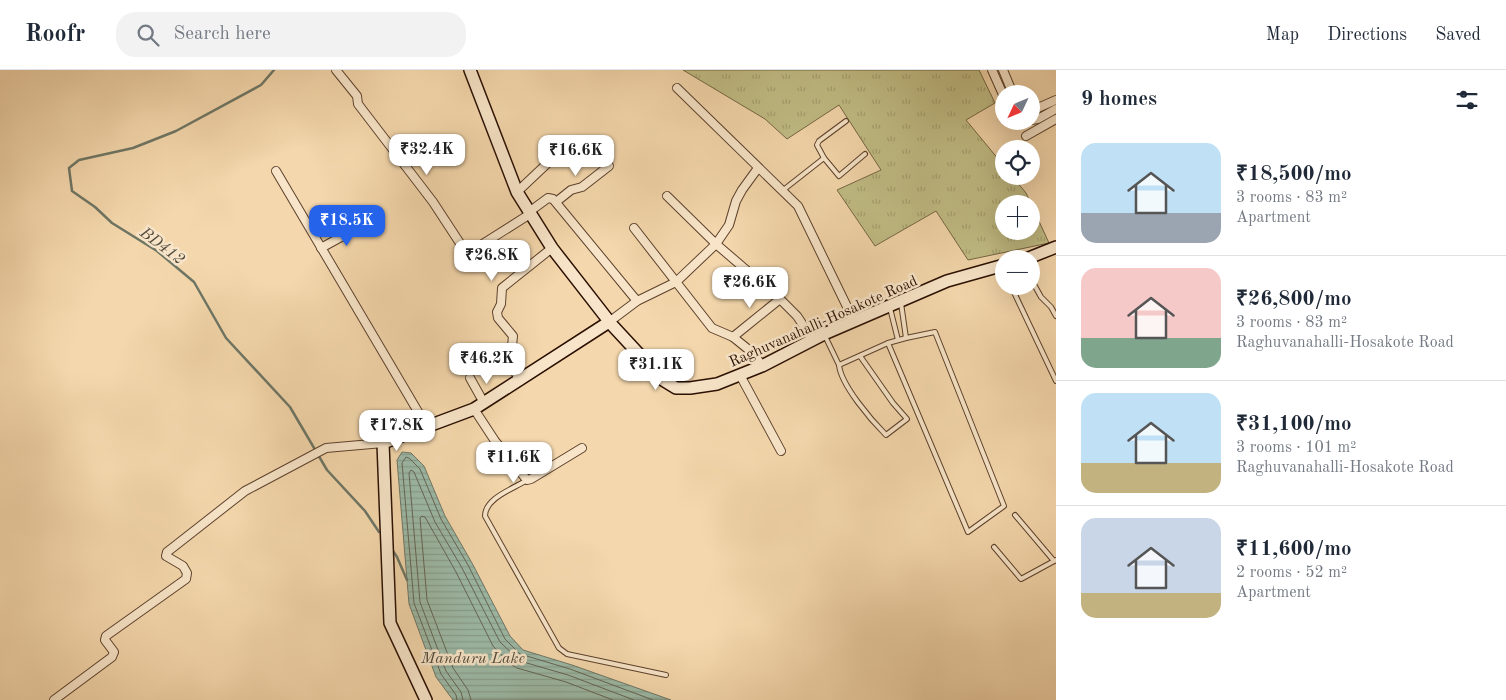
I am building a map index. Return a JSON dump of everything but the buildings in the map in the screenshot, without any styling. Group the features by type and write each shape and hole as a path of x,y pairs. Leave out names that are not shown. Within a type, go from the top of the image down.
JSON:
{"main road":[{"name":"Raghuvanahalli-Hosakote Road","path":"470,70 517,192 552,248 610,322 663,380 676,388 717,384 762,366 824,334 948,281 995,270"},
{"path":"1040,253 1056,247"},
{"path":"426,700 390,623 383,444 479,406 610,322"}],"street":[{"path":"336,70 357,96 358,104 433,202 467,254 530,213 548,198 553,199 637,300"},
{"path":"992,70 999,85"},
{"path":"1003,70 1010,85"},
{"path":"677,88 798,206 854,321"},
{"path":"1040,107 1056,100"},
{"path":"1040,118 1056,109"},
{"path":"1026,136 1056,118"},
{"path":"517,192 553,158"},
{"path":"556,202 571,190 582,187 609,166"},
{"path":"610,322 637,300 676,282 716,244 729,225 736,201 742,190 758,168"},
{"path":"276,171 427,427"},
{"path":"667,196 716,244 780,299 797,316 813,340"},
{"path":"321,248 361,226"},
{"path":"634,228 712,328 734,337 754,354 762,366"},
{"path":"519,379 507,357 512,346 513,336 498,318 502,288 552,248"},
{"path":"734,337 780,299"},
{"path":"740,375 780,452"},
{"path":"470,378 479,406 495,441 527,480 582,448"},
{"path":"54,700 112,657 114,652 105,640 106,636 186,579 187,573 183,566 166,556 167,552 186,537 246,491 326,448 383,444"}],"lane":[{"path":"846,121 817,145 824,158 838,176 865,154"},
{"path":"782,191 824,158"},
{"path":"1014,295 1056,381"},
{"path":"1040,295 1051,306 1056,316"},
{"path":"895,304 906,338"},
{"path":"895,304 898,340"},
{"path":"839,365 888,343 935,332 1004,506 968,532 888,343"},
{"path":"824,334 839,365 840,374 845,383 876,425 886,435 907,420 860,356"},
{"path":"527,480 491,502 485,509 485,516 559,648 567,654 666,675"},
{"path":"994,547 1021,579 1055,560 1015,515"}],"green space":[{"path":"683,70 979,70 995,103 966,120 995,155 995,185 1019,185 1027,195 995,195 995,240 1040,240 1040,223 1049,243 1016,250 995,250 995,254 968,260 936,211 875,246 837,190 881,170 839,105 787,139 765,119"}],"water":[{"name":"Manduru Lake","path":"402,452 411,453 424,466 445,516 510,636 523,650 671,700 453,700 436,677 409,604 397,460"}],"waterway":[{"name":"BD412","path":"274,70 261,85 176,131 133,148 79,160 69,168 72,191 95,207 112,223 157,251 194,282 226,338 290,407 327,470 365,511 379,532"},
{"name":"BD412","path":"391,548 407,580"}]}
